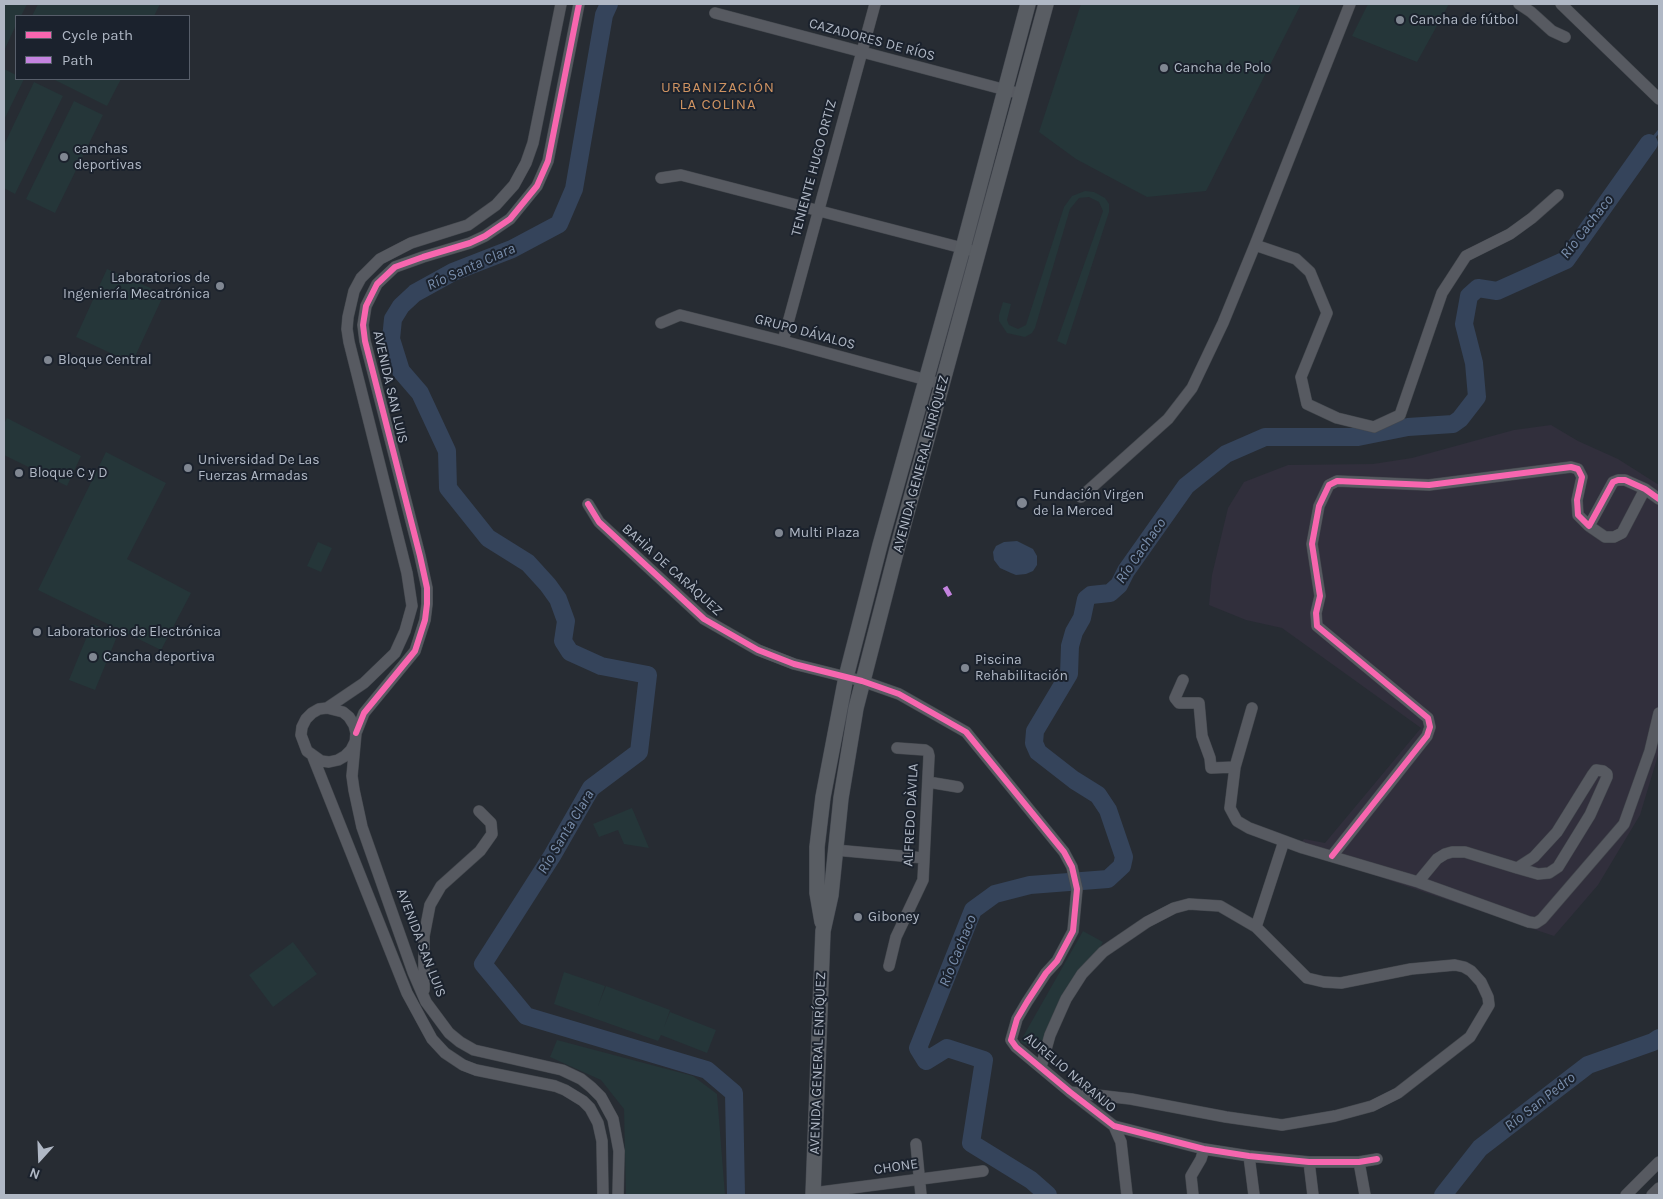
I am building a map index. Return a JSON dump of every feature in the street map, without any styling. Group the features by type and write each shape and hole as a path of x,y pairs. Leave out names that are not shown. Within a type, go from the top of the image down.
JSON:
{"main road":[{"name":"AVENIDA GENERAL ENRÍQUEZ","path":"823,931 817,893 817,847 822,797 840,704 880,545 963,248 1028,4"},
{"name":"AVENIDA GENERAL ENRÍQUEZ","path":"813,1194 823,931 831,895 841,798 856,708 897,549 1046,4"},
{"path":"880,545 897,549"},
{"path":"840,704 856,708"}],"street":[{"name":"AVENIDA SAN LUIS","path":"327,708 364,683 395,652 406,631 412,606 407,574 349,342 348,316 354,292 361,278 380,259 411,243 468,225 496,205 514,185 526,163 532,143 562,4"},
{"name":"AVENIDA SAN LUIS","path":"579,4 548,161 537,186 510,219 485,236 470,243 423,256 395,267 377,284 366,306 363,324 365,341 420,556 427,588 427,604 426,620 415,650 364,713 355,737 352,776 362,827 414,972 424,996 438,1019 449,1033 474,1050 562,1070 581,1079 592,1087 601,1097 613,1119 619,1151 618,1195"},
{"name":"TENIENTE HUGO ORTIZ","path":"783,341 875,4"},
{"path":"1081,496 1168,419 1192,388 1223,323 1350,4"},
{"path":"1519,4 1552,31 1565,37"},
{"path":"1531,12 1541,4"},
{"path":"1560,4 1658,97"},
{"name":"CAZADORES DE RÍOS","path":"715,13 1021,94"},
{"path":"661,178 681,174 979,253"},
{"path":"1255,245 1296,259 1310,272 1327,313 1300,377 1307,404 1337,418 1374,427 1400,415 1442,293 1466,256 1510,234 1558,196"},
{"name":"GRUPO DÁVALOS","path":"661,323 680,315 943,384"},
{"path":"1332,856 1428,736 1430,727 1428,718 1318,626 1316,613 1320,596 1312,544 1319,506 1329,485 1337,481 1429,485 1571,467 1578,469 1582,477 1578,500 1578,515 1589,526 1605,537 1614,538 1622,533 1646,489"},
{"path":"1589,526 1613,482 1618,480 1625,480 1646,489 1659,499"},
{"name":"BAHÌA DE CARÀQUEZ","path":"588,504 600,522 704,619 758,650 794,664 862,681"},
{"path":"1184,680 1175,698 1179,703 1199,703 1202,736 1212,768 1235,767"},
{"name":"AURELIO NARANJO","path":"862,681 899,694 966,732 1064,852 1072,867 1077,889 1072,932 1057,961 1046,973 1017,1019 1011,1040 1016,1047 1114,1126 1204,1148 1250,1156 1309,1162 1359,1162 1377,1159"},
{"path":"327,708 343,712 350,717 354,725 355,737 351,750 345,756 329,762 313,757 303,744 301,735 302,727 312,713 327,708"},
{"path":"1252,708 1235,767 1230,808 1237,821 1249,828 1284,841 1418,882 1536,923 1542,919 1624,824 1650,751 1659,714"},
{"name":"ALFREDO DÀVILA","path":"889,966 896,937 923,880 928,782 928,752 897,748"},
{"path":"313,757 407,993 432,1039 445,1053 463,1065 476,1070 555,1086 575,1095 583,1101 590,1108 598,1123 602,1140 603,1195"},
{"path":"1418,882 1437,859 1452,852 1465,852 1517,868 1538,874 1548,873 1558,867 1590,815 1607,774 1596,770 1557,832 1534,858 1517,868"},
{"path":"928,782 958,787"},
{"path":"424,996 424,936 430,905 441,886 480,852 492,834 491,824 479,811"},
{"path":"1256,927 1284,841"},
{"path":"836,850 924,858"},
{"path":"1041,1067 1054,1026 1066,999 1082,974 1103,952 1147,922 1174,908 1189,904 1220,906 1256,927 1307,978 1324,982 1342,983 1411,969 1455,965 1471,971 1481,982 1488,997 1489,1005 1470,1037 1398,1093 1372,1106 1335,1116 1282,1125 1226,1117 1131,1099 1070,1092"},
{"path":"1114,1126 1121,1142 1127,1195"},
{"path":"916,1144 921,1195"},
{"path":"1193,1195 1191,1176 1201,1159 1204,1148"},
{"path":"1250,1156 1254,1195"},
{"path":"1309,1162 1313,1195"},
{"path":"1359,1162 1365,1195"},
{"path":"1626,1195 1659,1162"},
{"name":"CHONE","path":"813,1194 983,1171"},
{"path":"1652,1195 1659,1188"}],"shaded area":[{"path":"4,4 27,4 22,15 15,15 15,27 4,51"},
{"path":"38,4 160,4 154,15 32,15"},
{"name":"Cancha de Polo","path":"1081,4 1301,4 1206,191 1147,197 1076,159 1039,132"},
{"name":"Cancha de fútbol","path":"1368,4 1449,4 1417,62 1352,36"},
{"path":"4,69 15,74 15,80 24,80 4,120"},
{"path":"55,80 120,80 107,106"},
{"name":"canchas deportivas","path":"34,82 63,96 15,194 4,188 4,145"},
{"name":"canchas deportivas","path":"74,101 103,115 55,213 26,199"},
{"path":"1085,191 1094,192 1105,198 1109,204 1109,212 1066,345 1057,341 1103,211 1099,202 1089,197 1079,198 1070,209 1032,333 1025,337 1007,333 999,321 1003,302 1011,304 1007,320 1009,325 1018,329 1026,325 1064,207 1072,196"},
{"path":"107,269 164,294 132,363 76,337"},
{"path":"7,418 81,456 67,486 4,455 4,424"},
{"path":"1551,425 1578,441 1618,459 1659,485 1659,752 1640,815 1598,885 1554,936 1297,849 1304,839 1325,843 1421,728 1282,628 1246,620 1209,605 1212,575 1228,508 1244,482 1288,465 1373,464 1412,458 1514,430"},
{"path":"106,452 166,483 127,559 191,593 161,650 38,590"},
{"path":"318,542 332,548 321,572 307,566"},
{"name":"Cancha deportiva","path":"92,624 118,634 95,690 69,680"},
{"path":"632,808 649,848 624,844 618,830 599,837 593,824"},
{"path":"1083,931 1103,942 1040,1053 1020,1042"},
{"path":"293,942 317,974 273,1007 249,975"},
{"path":"564,972 605,986 598,1006 606,986 670,1010 664,1027 670,1012 716,1030 707,1053 661,1035 658,1041 554,1004"},
{"path":"557,1040 693,1076 717,1094 725,1195 626,1195 624,1109 601,1080 550,1057"}],"water":[{"path":"1017,541 1033,549 1037,556 1037,565 1033,571 1026,574 1016,575 1011,573 1000,568 994,560 993,552 996,546 1004,542"}],"waterway":[{"name":"Río Santa Clara","path":"609,4 604,15 574,189 559,224 512,249 453,272 415,293 401,306 393,319 391,339 401,371 420,393 447,451 448,488 488,538 528,563 548,585 558,599 566,621 563,641 570,652 601,666 648,675 639,752 591,788 552,856 483,964 526,1016 707,1070 734,1093 736,1195"},
{"path":"1649,143 1659,131"},
{"name":"Río Cachaco","path":"1048,1195 1031,1180 971,1143 984,1060 947,1048 926,1061 918,1048 973,910 995,894 1030,885 1108,879 1122,866 1124,857 1108,810 1098,795 1074,780 1038,752 1034,743 1035,731 1069,674 1070,646 1074,632 1082,618 1086,599 1091,595 1110,593 1119,585 1126,571 1186,486 1226,454 1265,437 1358,437 1408,427 1453,424 1460,419 1477,397 1474,363 1464,324 1469,296 1478,288 1497,291 1566,260 1649,143"},
{"name":"Río San Pedro","path":"1443,1195 1480,1148 1588,1065 1653,1042 1659,1038"}],"marked path":[{"path":"945,587 952,599"}],"cycle path":[{"path":"356,733 364,713 415,651 425,620 427,604 427,588 420,556 365,341 363,325 366,306 377,284 395,267 470,243 485,236 510,219 537,186 548,161 579,4"},
{"path":"1332,856 1427,736 1430,727 1428,718 1317,626 1316,613 1320,596 1312,544 1319,506 1329,485 1337,481 1429,485 1571,467 1578,469 1582,477 1577,500 1578,515 1589,526 1613,482 1618,480 1625,480 1645,489 1659,499"},
{"path":"588,504 599,522 704,619 758,650 794,664 862,681 899,694 966,732 1064,852 1072,867 1077,889 1073,931 1057,961 1046,973 1017,1019 1011,1040 1016,1047 1070,1092 1114,1126 1204,1149 1309,1162 1359,1162 1377,1159"}],"place":[{"name":"Cancha de fútbol","path":"1400,20"},
{"name":"Cancha de Polo","path":"1164,68"},
{"name":"canchas deportivas","path":"64,157"},
{"name":"Laboratorios de Ingeniería Mecatrónica","path":"220,286"},
{"name":"Bloque Central","path":"48,360"},
{"name":"Universidad De Las Fuerzas Armadas","path":"188,468"},
{"name":"Bloque C y D","path":"19,473"},
{"name":"Fundación Virgen de la Merced","path":"1022,503"},
{"name":"Multi Plaza","path":"779,533"},
{"name":"Laboratorios de Electrónica","path":"37,632"},
{"name":"Cancha deportiva","path":"93,657"},
{"name":"Piscina Rehabilitación","path":"965,668"},
{"name":"Giboney","path":"858,917"}],"district":[{"name":"URBANIZACIÓN LA COLINA","path":"718,96"}]}
